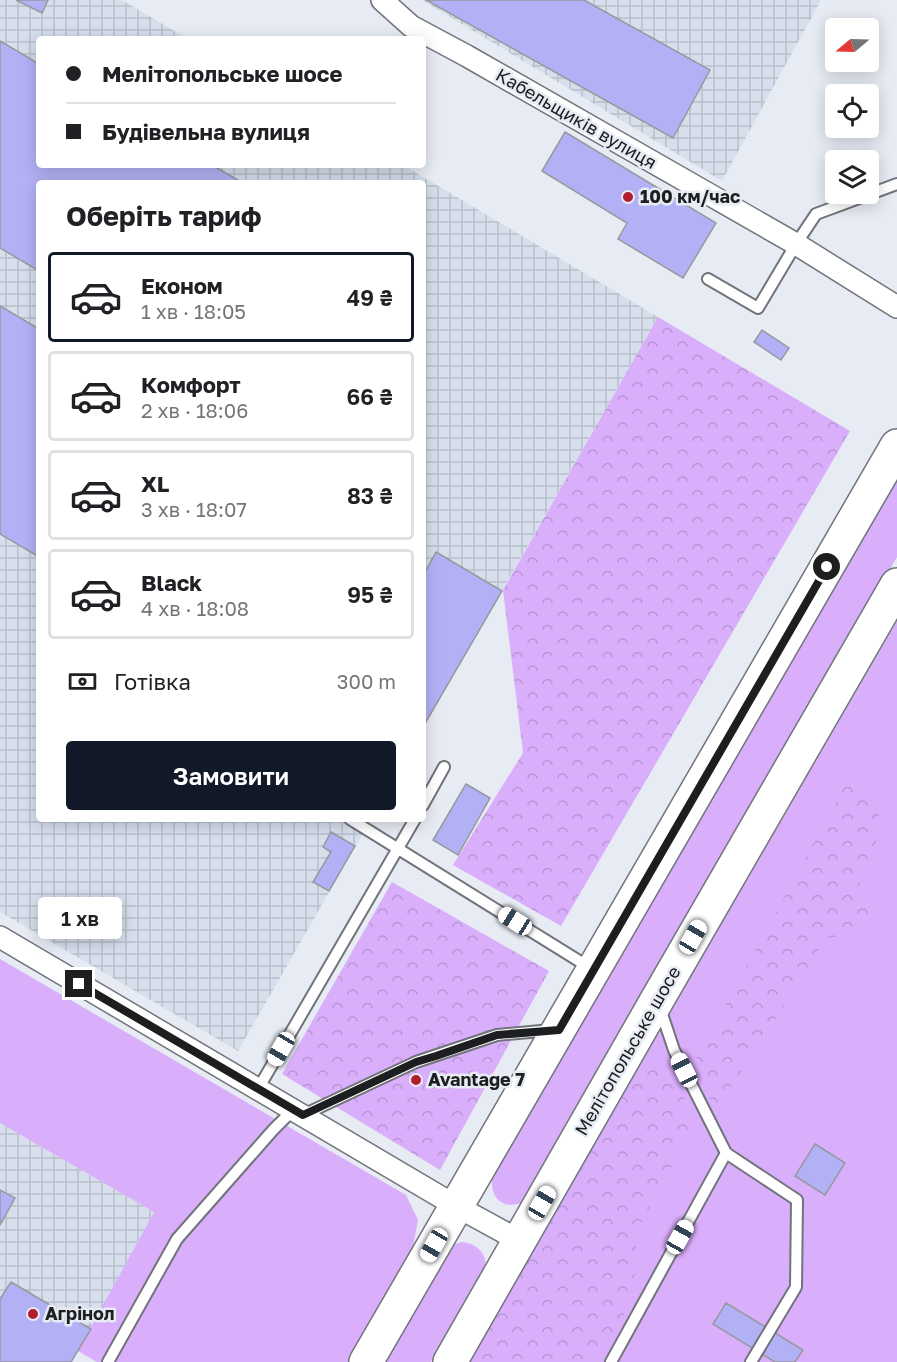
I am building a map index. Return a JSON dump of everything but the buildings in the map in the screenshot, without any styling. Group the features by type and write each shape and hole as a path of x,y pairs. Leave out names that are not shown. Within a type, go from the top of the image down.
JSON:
{"main road":[{"path":"366,1362 897,446"},
{"name":"Мелітопольське шосе","path":"450,1362 897,585"}],"street":[{"name":"Кабельщиків вулиця","path":"382,0 411,26 796,244 897,307"},
{"path":"0,937 456,1206 520,1241"}],"lane":[{"path":"708,279 758,308 816,214 897,184"},
{"path":"426,800 444,767"},
{"path":"355,822 594,970"},
{"path":"258,1089 413,822"},
{"path":"657,1000 674,1050 726,1153 797,1200 796,1287 751,1362"},
{"path":"108,1362 177,1239 273,1130 298,1113 416,1062 497,1035 559,1030"},
{"path":"611,1362 726,1153"}],"shaded area":[{"path":"0,0 122,0 183,36 36,36 36,168 408,168 658,317 426,724 426,180 36,180 36,822 369,822 238,1051 0,912"},
{"path":"422,0 821,0 722,181"},
{"path":"0,1123 154,1212 71,1362 0,1362"}],"green space":[{"path":"658,317 850,431 561,926 453,865 523,753 503,590"},
{"path":"897,474 897,557 527,1200 513,1205 502,1202 494,1194 492,1179"},
{"path":"897,621 897,1362 468,1362"},
{"path":"852,773 880,801 876,847 858,875 871,921 851,935 826,938 715,1111 696,1059"},
{"path":"392,882 549,971 440,1170 282,1074"},
{"path":"0,959 406,1195 418,1220 412,1252 348,1362 97,1362 78,1351 154,1212 0,1123"},
{"path":"647,1052 676,1079 686,1102 688,1132 636,1232 635,1295 596,1362 468,1362"},
{"path":"462,1242 480,1250 486,1268 431,1362 384,1362 450,1247"}],"place":[{"name":"100 км/час","path":"628,197"},
{"name":"Avantage 7","path":"416,1080"},
{"name":"Агрінол","path":"33,1314"}],"route":[{"path":"79,984 303,1115 416,1062 497,1035 559,1030 827,567"}]}
